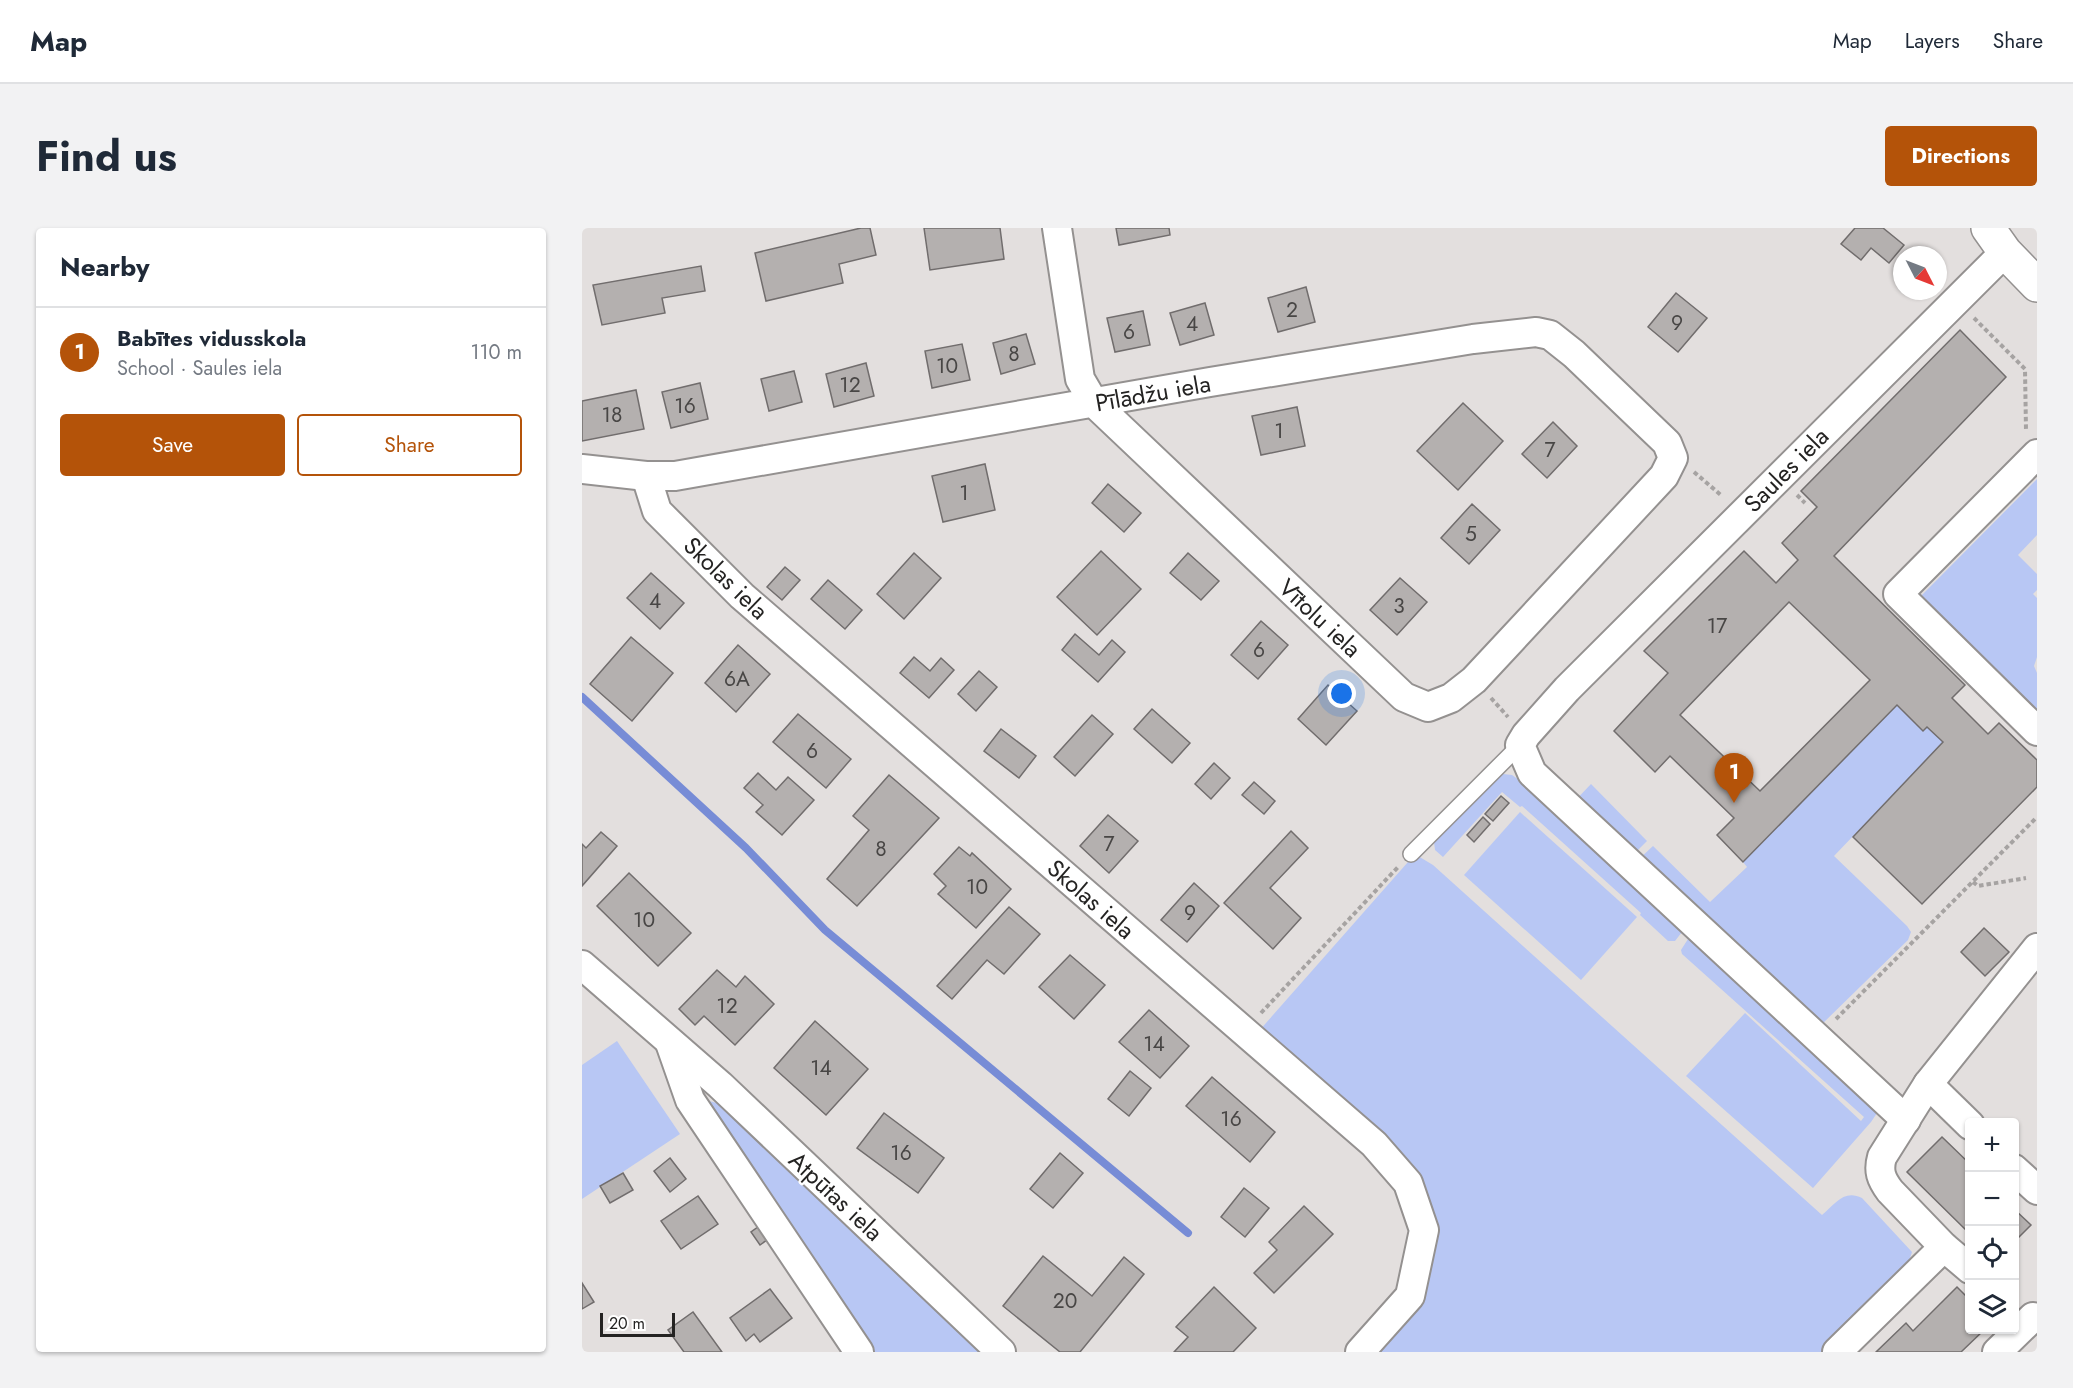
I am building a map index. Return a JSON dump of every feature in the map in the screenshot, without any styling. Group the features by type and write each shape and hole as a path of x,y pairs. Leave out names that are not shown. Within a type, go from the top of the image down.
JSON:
{"street":[{"name":"Vītolu iela","path":"1057,228 1080,379 1094,403 1404,697 1428,707 1450,698 1474,680 1664,476 1673,458"},
{"path":"1996,240 2037,285"},
{"name":"Saules iela","path":"1523,740 1567,688 1956,301 1996,240"},
{"name":"Pīlādžu iela","path":"582,469 646,476 675,476 1473,339 1536,332 1550,335 1574,354 1667,443 1673,458"},
{"path":"2032,459 1898,594 2037,731"},
{"name":"Skolas iela","path":"646,476 649,492 657,511 742,596 1374,1144 1408,1183 1425,1230 1410,1296 1360,1352"},
{"path":"1523,740 1532,773 1906,1120"},
{"path":"1965,1265 1944,1246 1883,1182 1880,1172 1882,1157 1928,1084 2037,948"},
{"name":"Atpūtas iela","path":"582,965 720,1085 1001,1352"},
{"name":"Atpūtas iela","path":"669,1042 690,1100 859,1352"},
{"path":"1928,1084 1965,1120"},
{"path":"2018,1172 2037,1190"},
{"path":"1837,1352 1944,1246"},
{"path":"1997,1352 2028,1313"}],"lane":[{"path":"1411,854 1523,740"}],"path":[{"path":"1956,301 2025,369 2032,459"},
{"path":"1673,458 1686,465 1742,514"},
{"path":"1474,680 1523,740"},
{"path":"1817,1038 2037,818"},
{"path":"1244,1031 1411,854"},
{"path":"1973,882 1978,886 2026,879"}],"shaded area":[{"path":"2037,479 2037,535 2018,555 2037,574 2037,590 2033,594 2037,598 2037,657 2034,666 2037,673 2037,712 1921,596"},
{"path":"1897,705 1923,731 1927,727 1943,742 1834,856 1911,932 1908,940 1818,1028 1637,861 1653,846 1710,902 1747,867 1743,862"},
{"path":"1503,774 1512,775 1519,780 1523,777 1681,925 1682,932 1675,941 1668,941 1640,915 1641,913 1522,806 1520,807 1502,792 1443,857 1435,850 1434,842"},
{"path":"1591,784 1647,841 1631,857 1572,804"},
{"path":"1520,812 1637,917 1581,980 1464,875"},
{"path":"1418,856 1433,865 1822,1215 1840,1199 1850,1195 1862,1198 1912,1252 1910,1258 1915,1264 1825,1352 1373,1352 1431,1229 1258,1032 1408,862"},
{"path":"1688,939 1694,939 1877,1106 1877,1113 1871,1122 1813,1188 1686,1076 1745,1013 1861,1121 1864,1117 1682,954 1681,950"},
{"path":"617,1041 680,1134 582,1199 582,1065"},
{"path":"709,1101 725,1105 985,1352 875,1352 711,1109"}],"building":[{"path":"861,228 870,228 876,255 839,264 843,283 766,301 755,253"},
{"path":"924,228 1000,228 1004,259 930,270"},
{"path":"1116,228 1169,228 1170,235 1119,245"},
{"path":"1855,228 1883,228 1904,245 1893,246 1893,258 1889,263 1871,248 1861,260 1841,244"},
{"path":"701,266 705,291 662,298 665,313 602,325 593,285"},
{"path":"1306,287 1315,322 1278,332 1268,298"},
{"path":"1676,293 1707,318 1678,352 1648,327"},
{"path":"1205,303 1214,335 1180,345 1170,313"},
{"path":"1143,311 1150,345 1115,352 1107,318"},
{"path":"1960,330 2006,377 1834,556 1965,685 1952,698 1988,734 1999,723 2037,760 2037,787 1922,904 1853,837 1943,742 1927,727 1923,731 1897,705 1743,862 1717,835 1734,818 1670,756 1655,772 1614,731 1668,673 1644,651 1744,551 1776,583 1798,560 1782,543 1817,507 1801,491","holes":["1789,602 1870,680 1760,791 1680,715"]},
{"path":"1026,334 1035,364 1001,374 993,343"},
{"path":"962,344 970,380 932,388 925,351"},
{"path":"866,363 874,396 834,407 826,374"},
{"path":"794,371 802,402 769,411 761,379"},
{"path":"700,383 708,419 671,428 662,392"},
{"path":"636,390 644,429 582,441 582,401"},
{"path":"1463,403 1503,441 1458,490 1417,451"},
{"path":"1297,407 1305,446 1261,455 1252,416"},
{"path":"1553,422 1577,446 1547,478 1522,454"},
{"path":"985,464 995,510 943,522 932,476"},
{"path":"1108,484 1141,513 1124,532 1092,503"},
{"path":"1472,504 1500,530 1469,564 1441,538"},
{"path":"1101,551 1141,589 1097,635 1057,597"},
{"path":"914,553 941,578 904,619 877,594"},
{"path":"1188,553 1219,581 1201,600 1170,573"},
{"path":"785,567 800,580 782,600 767,587"},
{"path":"651,573 684,603 660,629 627,598"},
{"path":"1400,578 1427,602 1397,635 1370,610"},
{"path":"828,580 862,610 845,629 811,599"},
{"path":"1261,621 1288,645 1258,679 1231,655"},
{"path":"1075,634 1099,655 1112,640 1125,652 1098,682 1062,650"},
{"path":"631,637 673,673 632,721 590,684"},
{"path":"738,645 770,674 736,712 705,683"},
{"path":"914,657 930,671 941,658 954,670 929,698 900,673"},
{"path":"979,671 997,687 976,711 958,694"},
{"path":"1328,685 1357,711 1326,745 1298,719"},
{"path":"1152,709 1190,743 1172,763 1134,729"},
{"path":"798,714 851,759 826,788 773,742"},
{"path":"1092,715 1113,734 1075,776 1054,757"},
{"path":"1001,729 1036,756 1019,778 984,751"},
{"path":"1214,763 1230,778 1211,799 1195,784"},
{"path":"758,773 776,790 788,777 814,800 782,835 756,812 763,805 744,788"},
{"path":"889,775 939,818 857,906 827,879 869,830 853,816"},
{"path":"1254,782 1275,801 1264,814 1242,795"},
{"path":"1501,796 1509,803 1493,821 1485,814"},
{"path":"1108,815 1138,841 1109,873 1080,846"},
{"path":"1483,817 1490,824 1474,842 1467,835"},
{"path":"1291,831 1308,848 1270,888 1301,918 1273,949 1224,903"},
{"path":"601,832 617,846 582,886 582,844 586,848"},
{"path":"959,847 970,856 972,853 1011,889 976,928 938,894 946,886 934,874"},
{"path":"629,873 691,933 658,966 597,906"},
{"path":"1194,883 1219,906 1187,942 1161,920"},
{"path":"1009,907 1040,934 1004,974 987,960 952,999 937,986"},
{"path":"1984,928 2009,952 1985,976 1961,952"},
{"path":"1070,955 1105,985 1074,1019 1039,987"},
{"path":"717,970 736,987 745,976 774,1004 735,1045 704,1016 695,1025 679,1009"},
{"path":"1149,1010 1189,1046 1160,1078 1119,1042"},
{"path":"815,1021 868,1069 826,1115 774,1068"},
{"path":"1130,1071 1151,1088 1129,1116 1108,1099"},
{"path":"1212,1077 1275,1132 1250,1162 1186,1106"},
{"path":"884,1113 944,1158 918,1193 857,1148"},
{"path":"1942,1137 1965,1159 1965,1229 1907,1172"},
{"path":"1060,1153 1083,1173 1053,1208 1030,1189"},
{"path":"670,1158 686,1179 670,1192 654,1171"},
{"path":"623,1173 633,1190 610,1203 600,1186"},
{"path":"1244,1188 1269,1208 1245,1237 1221,1217"},
{"path":"698,1196 718,1224 681,1249 661,1221"},
{"path":"1304,1206 1333,1234 1274,1293 1254,1273 1277,1250 1269,1242"},
{"path":"2019,1214 2031,1225 2019,1237"},
{"path":"762,1224 771,1237 760,1245 751,1232"},
{"path":"1043,1256 1092,1296 1124,1257 1144,1274 1080,1352 1060,1352 1003,1306"},
{"path":"582,1283 594,1302 582,1309"},
{"path":"1214,1287 1256,1328 1233,1352 1174,1352 1188,1337 1176,1327"},
{"path":"1957,1287 1965,1295 1965,1334 1980,1334 1961,1352 1876,1352 1906,1323 1913,1331"},
{"path":"770,1289 792,1318 760,1342 754,1334 746,1341 730,1318"},
{"path":"693,1312 722,1352 684,1352 668,1330"}],"waterway":[{"path":"582,697 746,848 825,930 1188,1233"}],"place":[{"name":"Babītes vidusskola","path":"1734,803"}]}
